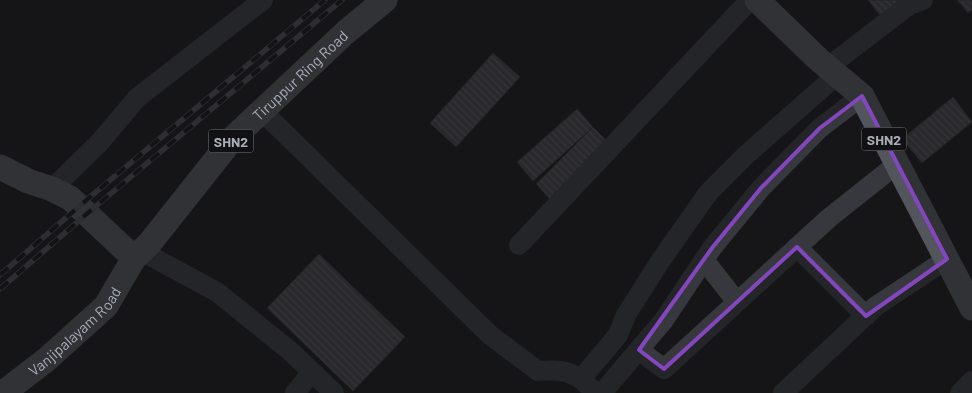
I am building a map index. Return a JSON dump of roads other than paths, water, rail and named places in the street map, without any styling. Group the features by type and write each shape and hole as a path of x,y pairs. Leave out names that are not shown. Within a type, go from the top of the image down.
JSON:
{"main road":[{"name":"Tiruppur Ring Road","path":"138,255 149,244 233,138 346,32 385,0"},
{"name":"SHN2","path":"757,0 832,71 862,96 971,304"},
{"path":"2,171 52,189 70,198 138,255"},
{"name":"Vanjipalayam Road","path":"3,393 46,360 106,306 138,255"}],"street":[{"path":"52,189 100,142 137,98 263,0"},
{"path":"519,245 750,0"},
{"path":"581,379 618,335 626,315 636,299 708,193 832,71 909,6 923,0"},
{"path":"602,393 664,320 704,260 761,188 820,128 862,96"},
{"path":"262,111 490,335 538,371 569,371 596,393"},
{"path":"639,350 664,369 828,218 897,164"},
{"path":"797,247 866,316"},
{"path":"138,255 217,292 289,350 334,393"},
{"path":"783,393 876,306 947,259"},
{"path":"704,260 737,302"},
{"path":"295,393 312,372"},
{"path":"960,393 972,381"}],"railway":[{"path":"0,275 325,0"},
{"path":"0,289 342,0"}]}
